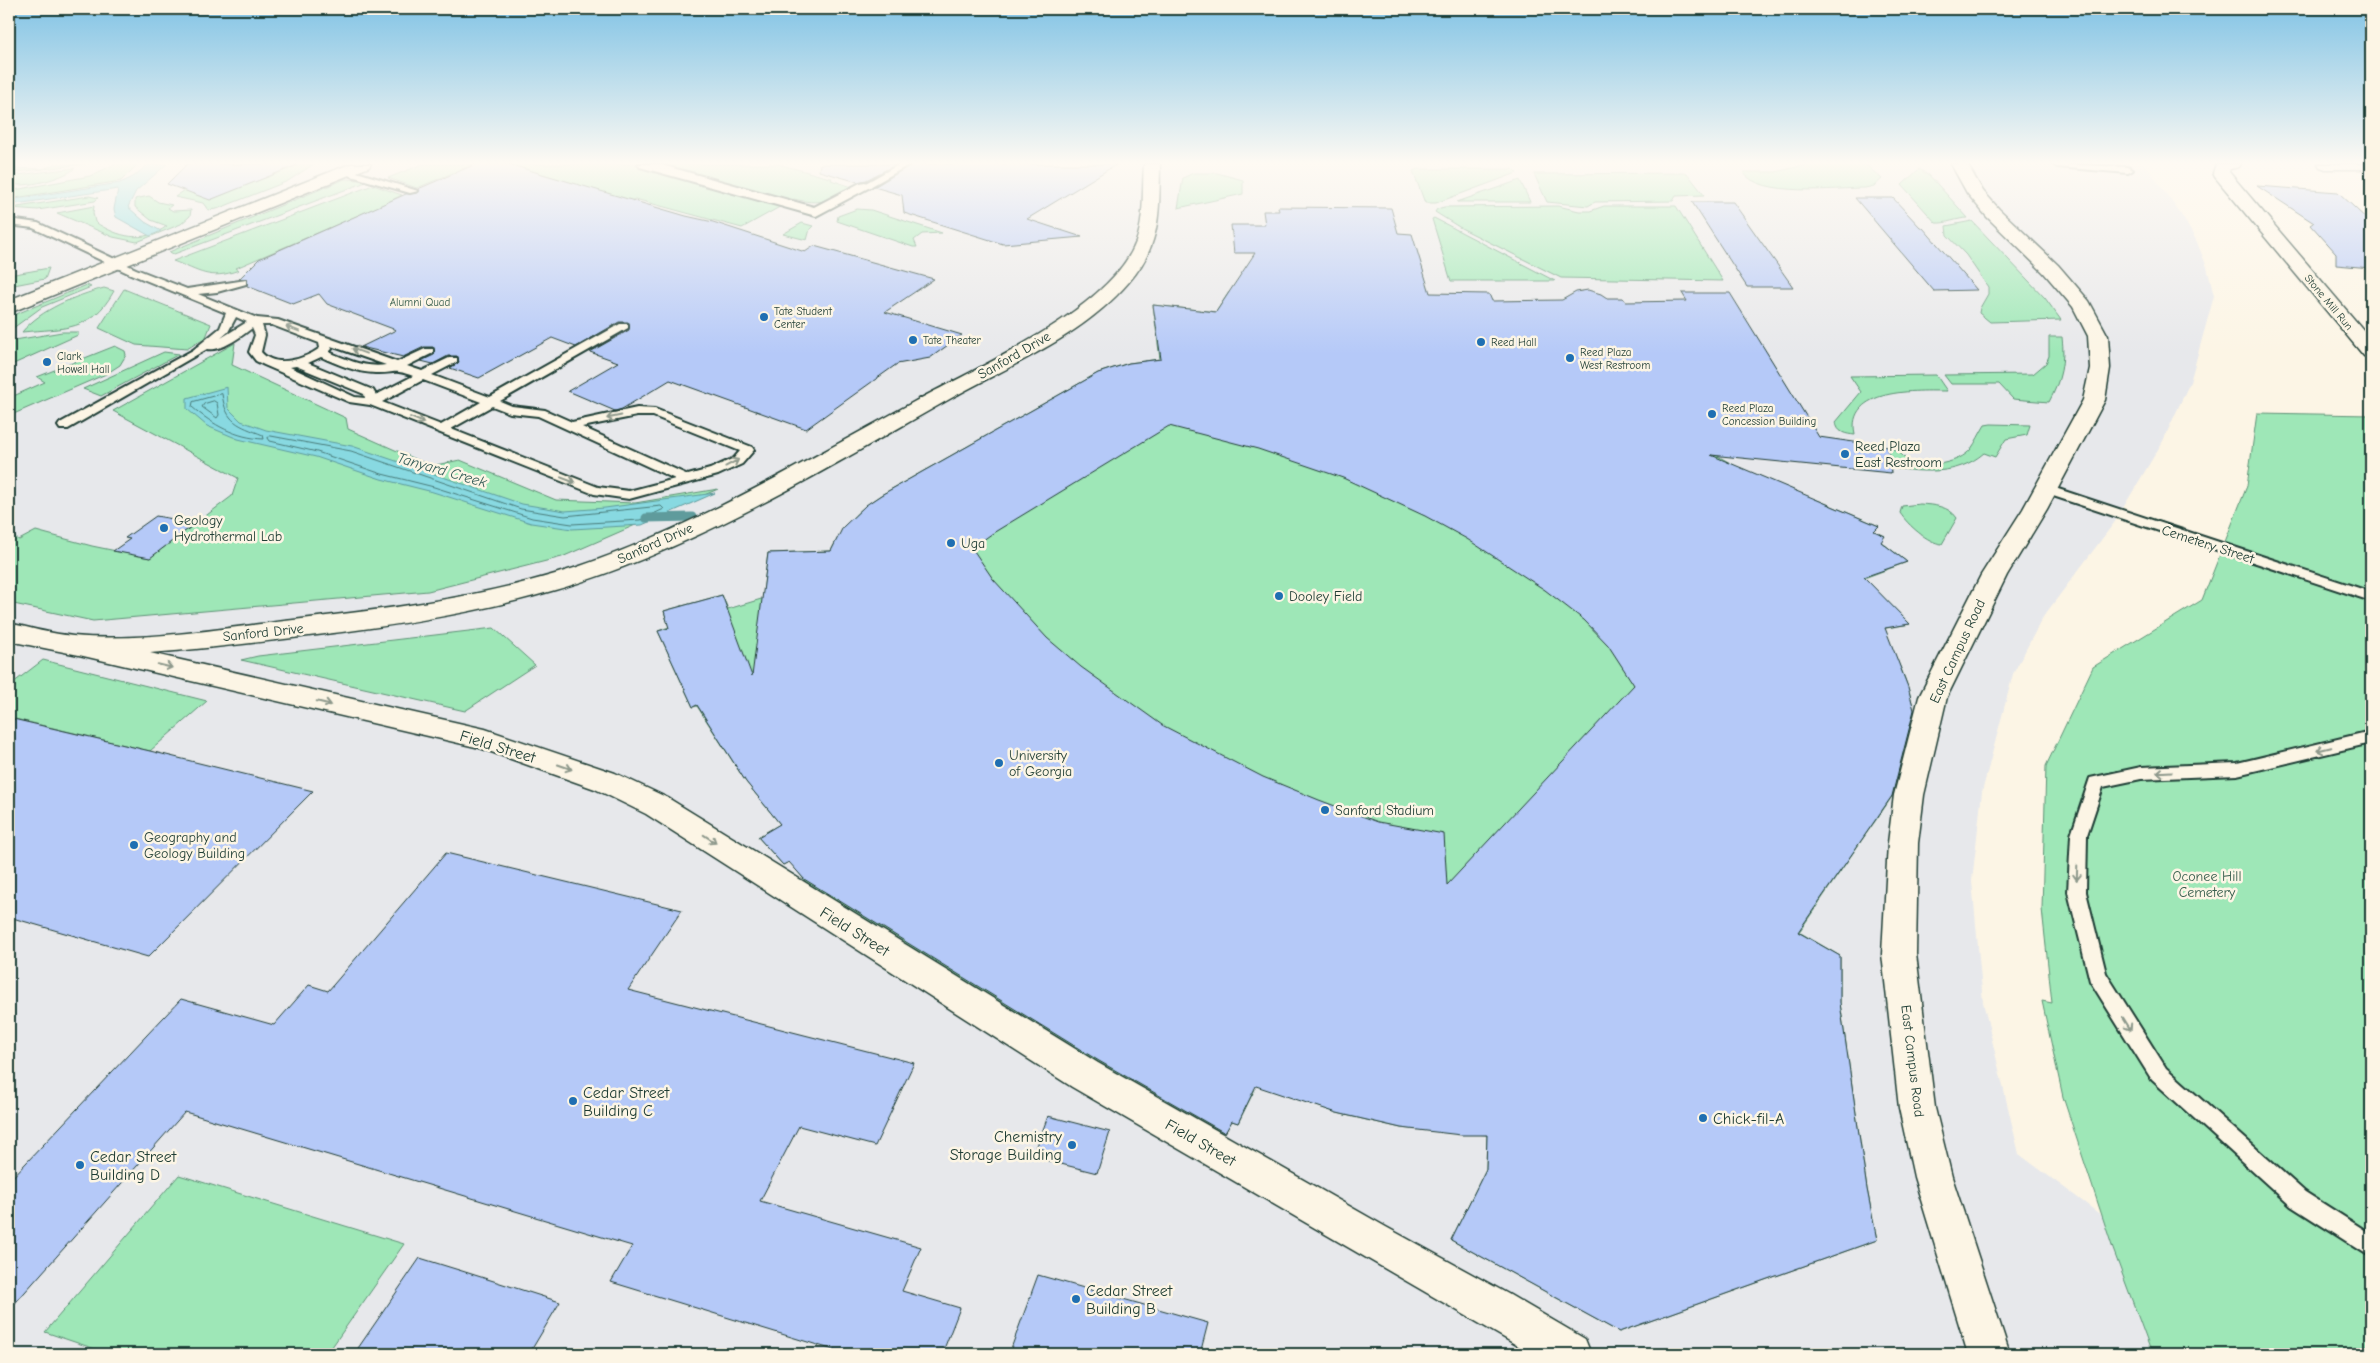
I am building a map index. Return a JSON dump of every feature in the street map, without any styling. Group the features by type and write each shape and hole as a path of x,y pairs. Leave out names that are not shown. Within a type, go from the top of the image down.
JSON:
{"street":[{"path":"9,307 206,228"},
{"name":"Sanford Drive","path":"9,632 84,647 150,644 394,617 486,601 568,578 644,550 742,504 1014,355 1077,318 1120,282 1142,251 1149,228"},
{"name":"East Campus Road","path":"1989,1354 1933,1177 1917,1108 1899,954 1903,843 1908,795 1933,697 1994,575 2046,489 2094,400 2100,368 2098,336 2082,305 2051,269 2010,228"},
{"name":"Stone Mill Run","path":"2267,228 2371,352"},
{"name":"Field Street","path":"84,647 485,740 605,781 657,806 1085,1075 1372,1241 1496,1309 1570,1354"}],"lane":[{"path":"40,228 117,264 255,321 274,322 423,375 510,409 541,413 686,479"},
{"path":"183,292 209,290 242,282"},
{"path":"197,352 224,330 232,312"},
{"path":"64,426 197,352 238,334 255,321"},
{"path":"255,321 260,335 256,352 263,361 353,400 372,402 594,490 618,495 629,494 714,472 738,461 748,450 655,413 638,412 572,426"},
{"path":"441,430 624,326"},
{"path":"273,364 297,362 322,353 326,349 324,340"},
{"path":"322,353 369,371 385,370 398,366 429,351"},
{"path":"372,402 453,360"},
{"path":"297,362 369,392 372,402"},
{"name":"Cemetery Street","path":"2046,489 2371,597"},
{"path":"2371,737 2237,769 2141,773 2096,782 2079,835 2076,892 2097,976 2159,1074 2298,1199 2371,1246"}],"shaded area":[{"name":"University of Georgia","path":"9,228 2189,228 2196,240 2207,267 2214,296 2190,382 2163,441 2114,523 2043,617 2013,674 1982,792 1972,881 1983,1002 2019,1154 2109,1221 2273,1354 9,1354"}],"green space":[{"path":"91,228 105,228 122,235 140,237 158,232 165,228 172,228 137,242 113,237"},
{"path":"228,228 244,228 174,254 169,252"},
{"path":"261,228 330,228 236,268 239,270 220,275 198,271 173,261"},
{"path":"531,228 578,228 454,290"},
{"path":"794,228 811,228 807,240 783,234"},
{"path":"856,228 925,228 942,233 922,234 914,240 917,247"},
{"path":"1435,228 1452,228 1555,281 1451,281"},
{"path":"1460,228 1690,228 1723,281 1561,278"},
{"path":"1946,228 1978,228 2045,298 2061,320 1990,322 1979,313 1988,294 1988,287 1966,255 1947,235"},
{"path":"49,268 45,279 9,286 9,275"},
{"path":"87,285 91,287 42,307 9,331 9,317"},
{"path":"104,288 114,291 96,314 86,321 64,328 22,332 39,317 59,304"},
{"path":"124,289 211,324 206,337 187,349 136,345 99,328"},
{"name":"Sanford Stadium","path":"1229,292 1248,294 1700,446 1808,507 1815,499 1879,526 1874,531 1885,536 1880,541 1907,562 1864,578 1910,624 1880,629 1897,661 1911,697 1915,735 1913,753 1903,779 1893,795 1799,932 1840,956 1840,1003 1867,1189 1877,1240 1619,1332 1451,1240 1486,1169 1487,1135 1401,1128 1337,1113 1251,1083 1249,1086 1255,1089 1238,1123 1232,1121 1221,1139 1144,1097 811,889 790,861 783,865 758,837 780,824 746,782 697,706 693,707 658,631 669,627 664,611 722,595 728,609 768,597 764,585 768,553 831,551 851,519 881,495 1098,373 1129,363 1160,359 1153,305 1216,312"},
{"path":"62,332 78,332 78,335 9,366 9,341"},
{"path":"2049,337 2062,337 2063,354 2057,386 2049,402 2013,399 1999,384 1951,384 1944,375 2033,374 2046,363 2049,356"},
{"path":"235,343 232,365 346,418 348,429 431,466 460,460 556,500 635,503 718,489 562,557 428,591 93,621 9,603 9,534 19,540 36,531 92,546 150,558 232,496 238,478 113,411"},
{"path":"115,346 125,351 126,355 120,365 106,374 9,416 9,398 45,382 37,377"},
{"path":"164,352 179,354 101,396 83,389"},
{"path":"1936,375 1947,391 1902,392 1886,395 1872,400 1861,408 1855,419 1855,435 1838,429 1836,422 1861,392 1850,376"},
{"name":"Oconee Hill Cemetery","path":"2257,413 2371,415 2371,1354 2152,1354 2113,1249 2063,1097 2042,1001 2052,1003 2042,909 2046,766 2093,667 2202,600 2247,486"},
{"path":"1985,425 2030,425 2027,435 2006,439 1995,457 1984,453 1963,466 1940,471 1891,468 1888,447 1898,451 1911,464 1934,465 1943,463 1966,454"},
{"path":"1920,504 1945,509 1957,518 1942,544 1919,533 1900,513 1902,506"},
{"path":"494,628 535,665 465,711 241,660 258,656"},
{"path":"43,660 207,701 150,751 15,719 9,724 9,686"},
{"path":"179,1175 404,1244 327,1354 110,1354 45,1332"}],"water":[{"path":"135,228 155,228 161,231 150,236"},
{"path":"227,387 228,408 241,421 266,430 352,446 522,504 565,511 605,508 715,493 642,525 572,529 531,523 433,492 381,479 316,457 238,439 207,426 187,409 187,398"}],"building":[{"path":"330,228 730,228 805,252 814,246 934,279 885,312 962,335 930,358 897,364 806,429 670,380 622,409 615,411 568,391 618,362 590,352 629,330 628,322 619,322 576,347 552,338 479,378 450,368 459,362 457,356 448,356 433,364 421,361 434,355 433,347 424,347 403,357 361,347 396,330 327,304 319,294 293,304 247,286 247,279 239,279 259,259"},
{"path":"951,228 1053,228 1082,237 1003,244"},
{"name":"Sanford Stadium","path":"1231,228 1396,228 1398,233 1412,234 1430,293 1489,294 1492,301 1562,300 1576,292 1588,290 1607,298 1623,298 1626,302 1687,301 1682,293 1730,293 1819,437 1888,447 1891,473 1711,455 1879,526 1874,531 1885,536 1881,542 1907,562 1864,577 1910,624 1885,628 1908,687 1914,710 1892,796 1798,932 1840,956 1840,1003 1867,1189 1877,1240 1619,1332 1451,1240 1486,1169 1487,1135 1461,1135 1401,1128 1337,1113 1256,1086 1238,1123 1232,1121 1225,1133 1099,1061 804,879 789,862 783,865 758,837 780,824 746,782 697,705 693,707 658,631 669,628 664,611 722,595 752,676 768,553 831,551 843,527 866,505 881,495 1098,373 1129,363 1161,359 1153,305 1216,312 1255,253 1234,253","holes":["1169,426 1258,449 1343,478 1425,516 1467,539 1545,590 1584,620 1608,645 1634,685 1447,885 1444,834 1378,822 1319,800 1263,777 1162,725 1081,667 1047,638 993,579 972,548 993,533"]},
{"path":"1709,228 1751,228 1793,287 1747,287"},
{"path":"1880,228 1923,228 1977,290 1934,291"},
{"path":"2313,228 2371,228 2371,268 2336,265 2336,253"},
{"name":"Geology Hydrothermal Lab","path":"156,516 196,523 150,558 113,551 130,539 125,538"},
{"name":"Geography and Geology Building","path":"9,718 313,791 148,957 9,917"},
{"name":"Cedar Street Building C","path":"446,853 682,910 628,990 914,1063 875,1146 799,1126 760,1201 921,1247 902,1291 960,1308 942,1354 847,1354 611,1282 632,1246 185,1112 9,1310 9,1181 181,999 274,1025 309,985 328,991"},
{"name":"Chemistry Storage Building","path":"1048,1116 1110,1132 1097,1173 1033,1157"},
{"path":"420,1258 560,1302 529,1354 354,1354"},
{"name":"Cedar Street Building B","path":"1038,1275 1208,1323 1200,1354 1009,1354"}],"waterway":[{"name":"Tanyard Creek","path":"646,518 692,517"}],"place":[{"name":"Tate Student Center","path":"764,317"},
{"name":"Tate Theater","path":"913,340"},
{"name":"Reed Hall","path":"1481,342"},
{"name":"Reed Plaza West Restroom","path":"1570,358"},
{"name":"Clark Howell Hall","path":"47,362"},
{"name":"Reed Plaza Concession Building","path":"1712,414"},
{"name":"Reed Plaza East Restroom","path":"1845,454"},
{"name":"Geology Hydrothermal Lab","path":"164,528"},
{"name":"Uga","path":"951,543"},
{"name":"Dooley Field","path":"1279,596"},
{"name":"University of Georgia","path":"999,763"},
{"name":"Sanford Stadium","path":"1325,810"},
{"name":"Geography and Geology Building","path":"134,845"},
{"name":"Cedar Street Building C","path":"573,1101"},
{"name":"Chick-fil-A","path":"1703,1118"},
{"name":"Chemistry Storage Building","path":"1072,1145"},
{"name":"Cedar Street Building D","path":"80,1165"},
{"name":"Cedar Street Building B","path":"1076,1299"}],"park label":[{"name":"Alumni Quad","path":"420,302"}]}
